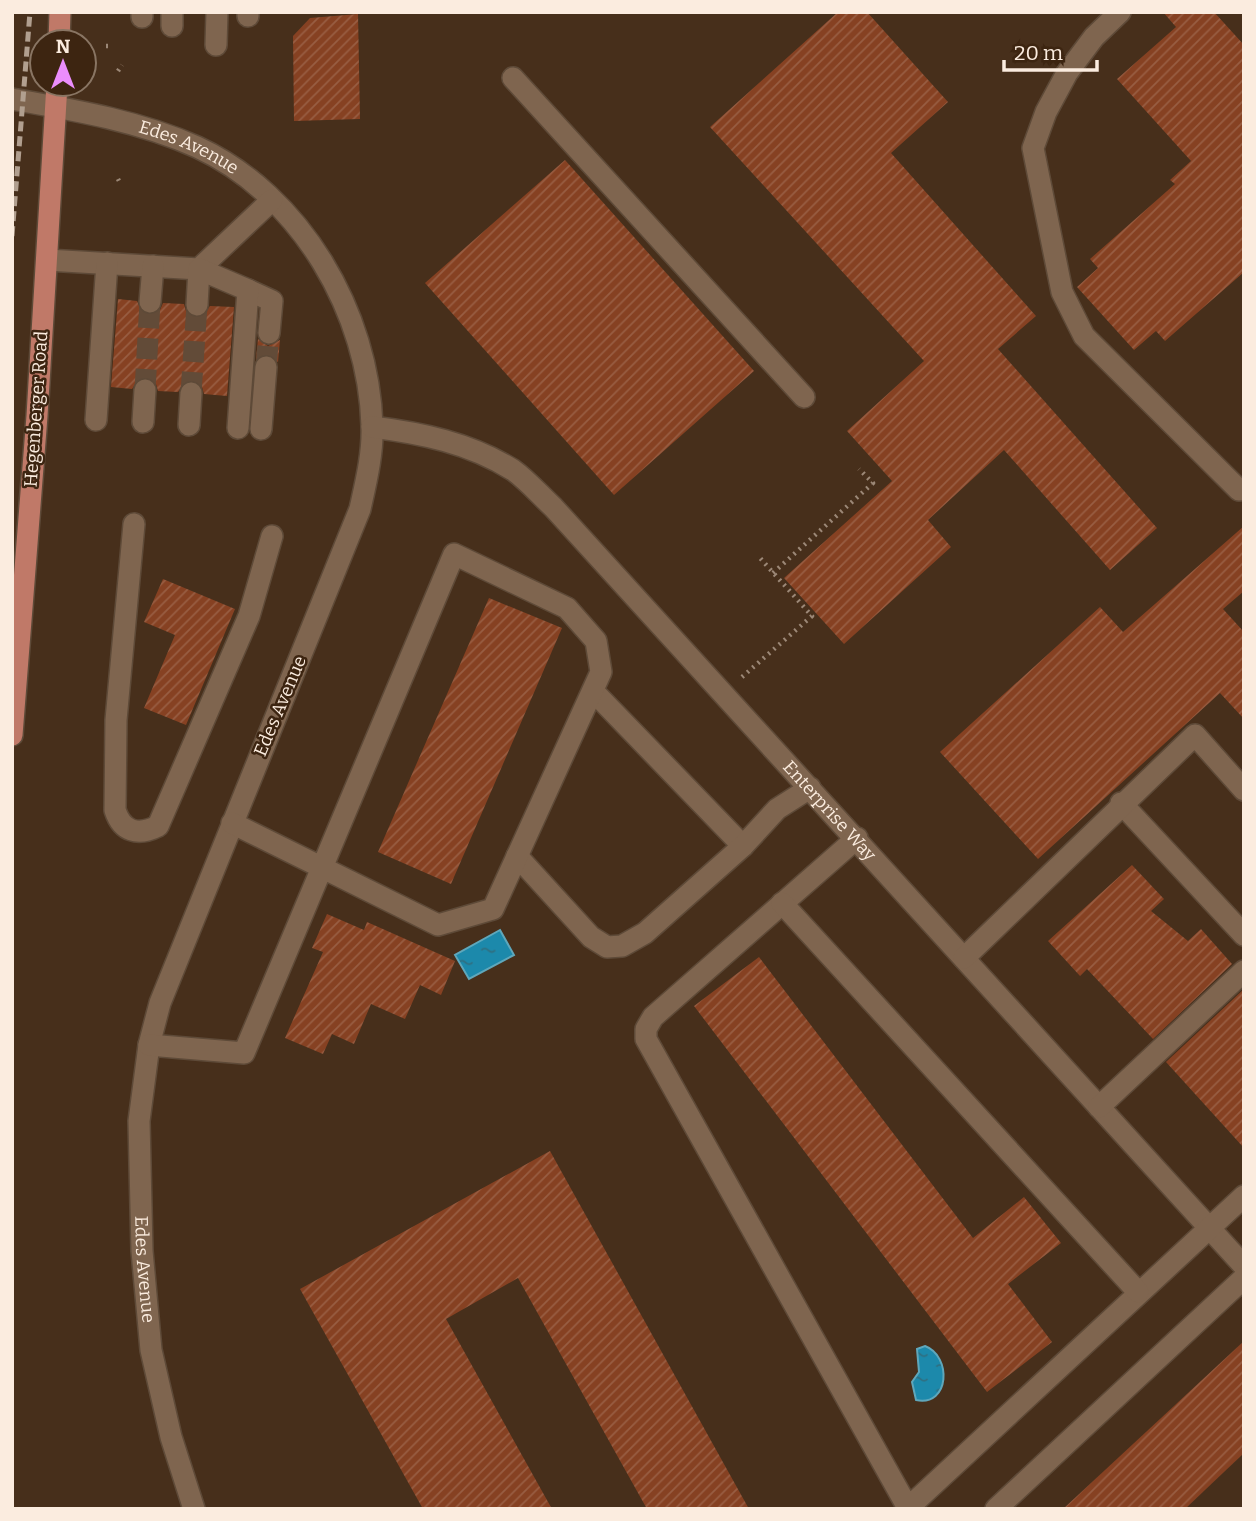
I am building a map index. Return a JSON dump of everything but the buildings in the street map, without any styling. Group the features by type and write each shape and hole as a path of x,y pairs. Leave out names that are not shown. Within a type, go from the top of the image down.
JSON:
{"main road":[{"name":"Hegenberger Road","path":"12,735 57,98"}],"street":[{"path":"216,45 217,12"},
{"path":"1120,12 1094,37 1067,73 1046,112 1033,148 1062,292 1084,337 1242,491"},
{"path":"513,78 804,397"},
{"name":"Edes Avenue","path":"12,99 144,127 196,147 223,161 272,200 318,253 345,306 364,362 372,427 369,467 360,509 160,1003 149,1045 139,1121 142,1251 151,1350 171,1437 194,1509"},
{"path":"197,305 199,269 272,200"},
{"path":"47,260 199,269 272,301 269,333"},
{"path":"96,420 107,264"},
{"path":"150,302 153,266"},
{"path":"238,428 248,290"},
{"path":"261,429 266,367"},
{"path":"143,422 145,390"},
{"path":"189,425 191,393"},
{"name":"Enterprise Way","path":"372,427 421,433 471,448 514,471 553,507 1244,1266"},
{"path":"134,524 117,720 115,810 119,823 130,831 145,833 158,826 249,616 272,536"},
{"path":"149,1045 244,1053 322,867 454,554 567,608 596,640 601,672 493,909 438,925 322,867 232,823"},
{"path":"593,691 743,846"},
{"path":"964,958 1121,803 1195,735 1244,790"},
{"path":"517,856 591,937 607,947 633,942 743,846 778,809 810,788"},
{"path":"1121,803 1244,935"},
{"path":"857,838 653,1017 646,1029 646,1039 908,1508 1244,1196"},
{"path":"782,903 1138,1292"},
{"path":"1099,1107 1244,971"},
{"path":"996,1509 1244,1278"}],"path":[{"path":"106,46 113,46"},
{"path":"118,71 122,65"},
{"path":"118,178 121,185"},
{"path":"773,573 873,483 859,469"},
{"path":"724,692 812,616 760,558"}],"water":[{"path":"500,930 514,955 469,979 455,955"},
{"path":"925,1346 934,1351 940,1360 943,1379 936,1396 927,1400 916,1400 912,1382 919,1372 917,1349"}],"tunnel":[{"path":"145,390 150,302"},
{"path":"191,393 197,305"},
{"path":"266,367 269,333"}],"railway":[{"path":"12,236 30,12"}]}
